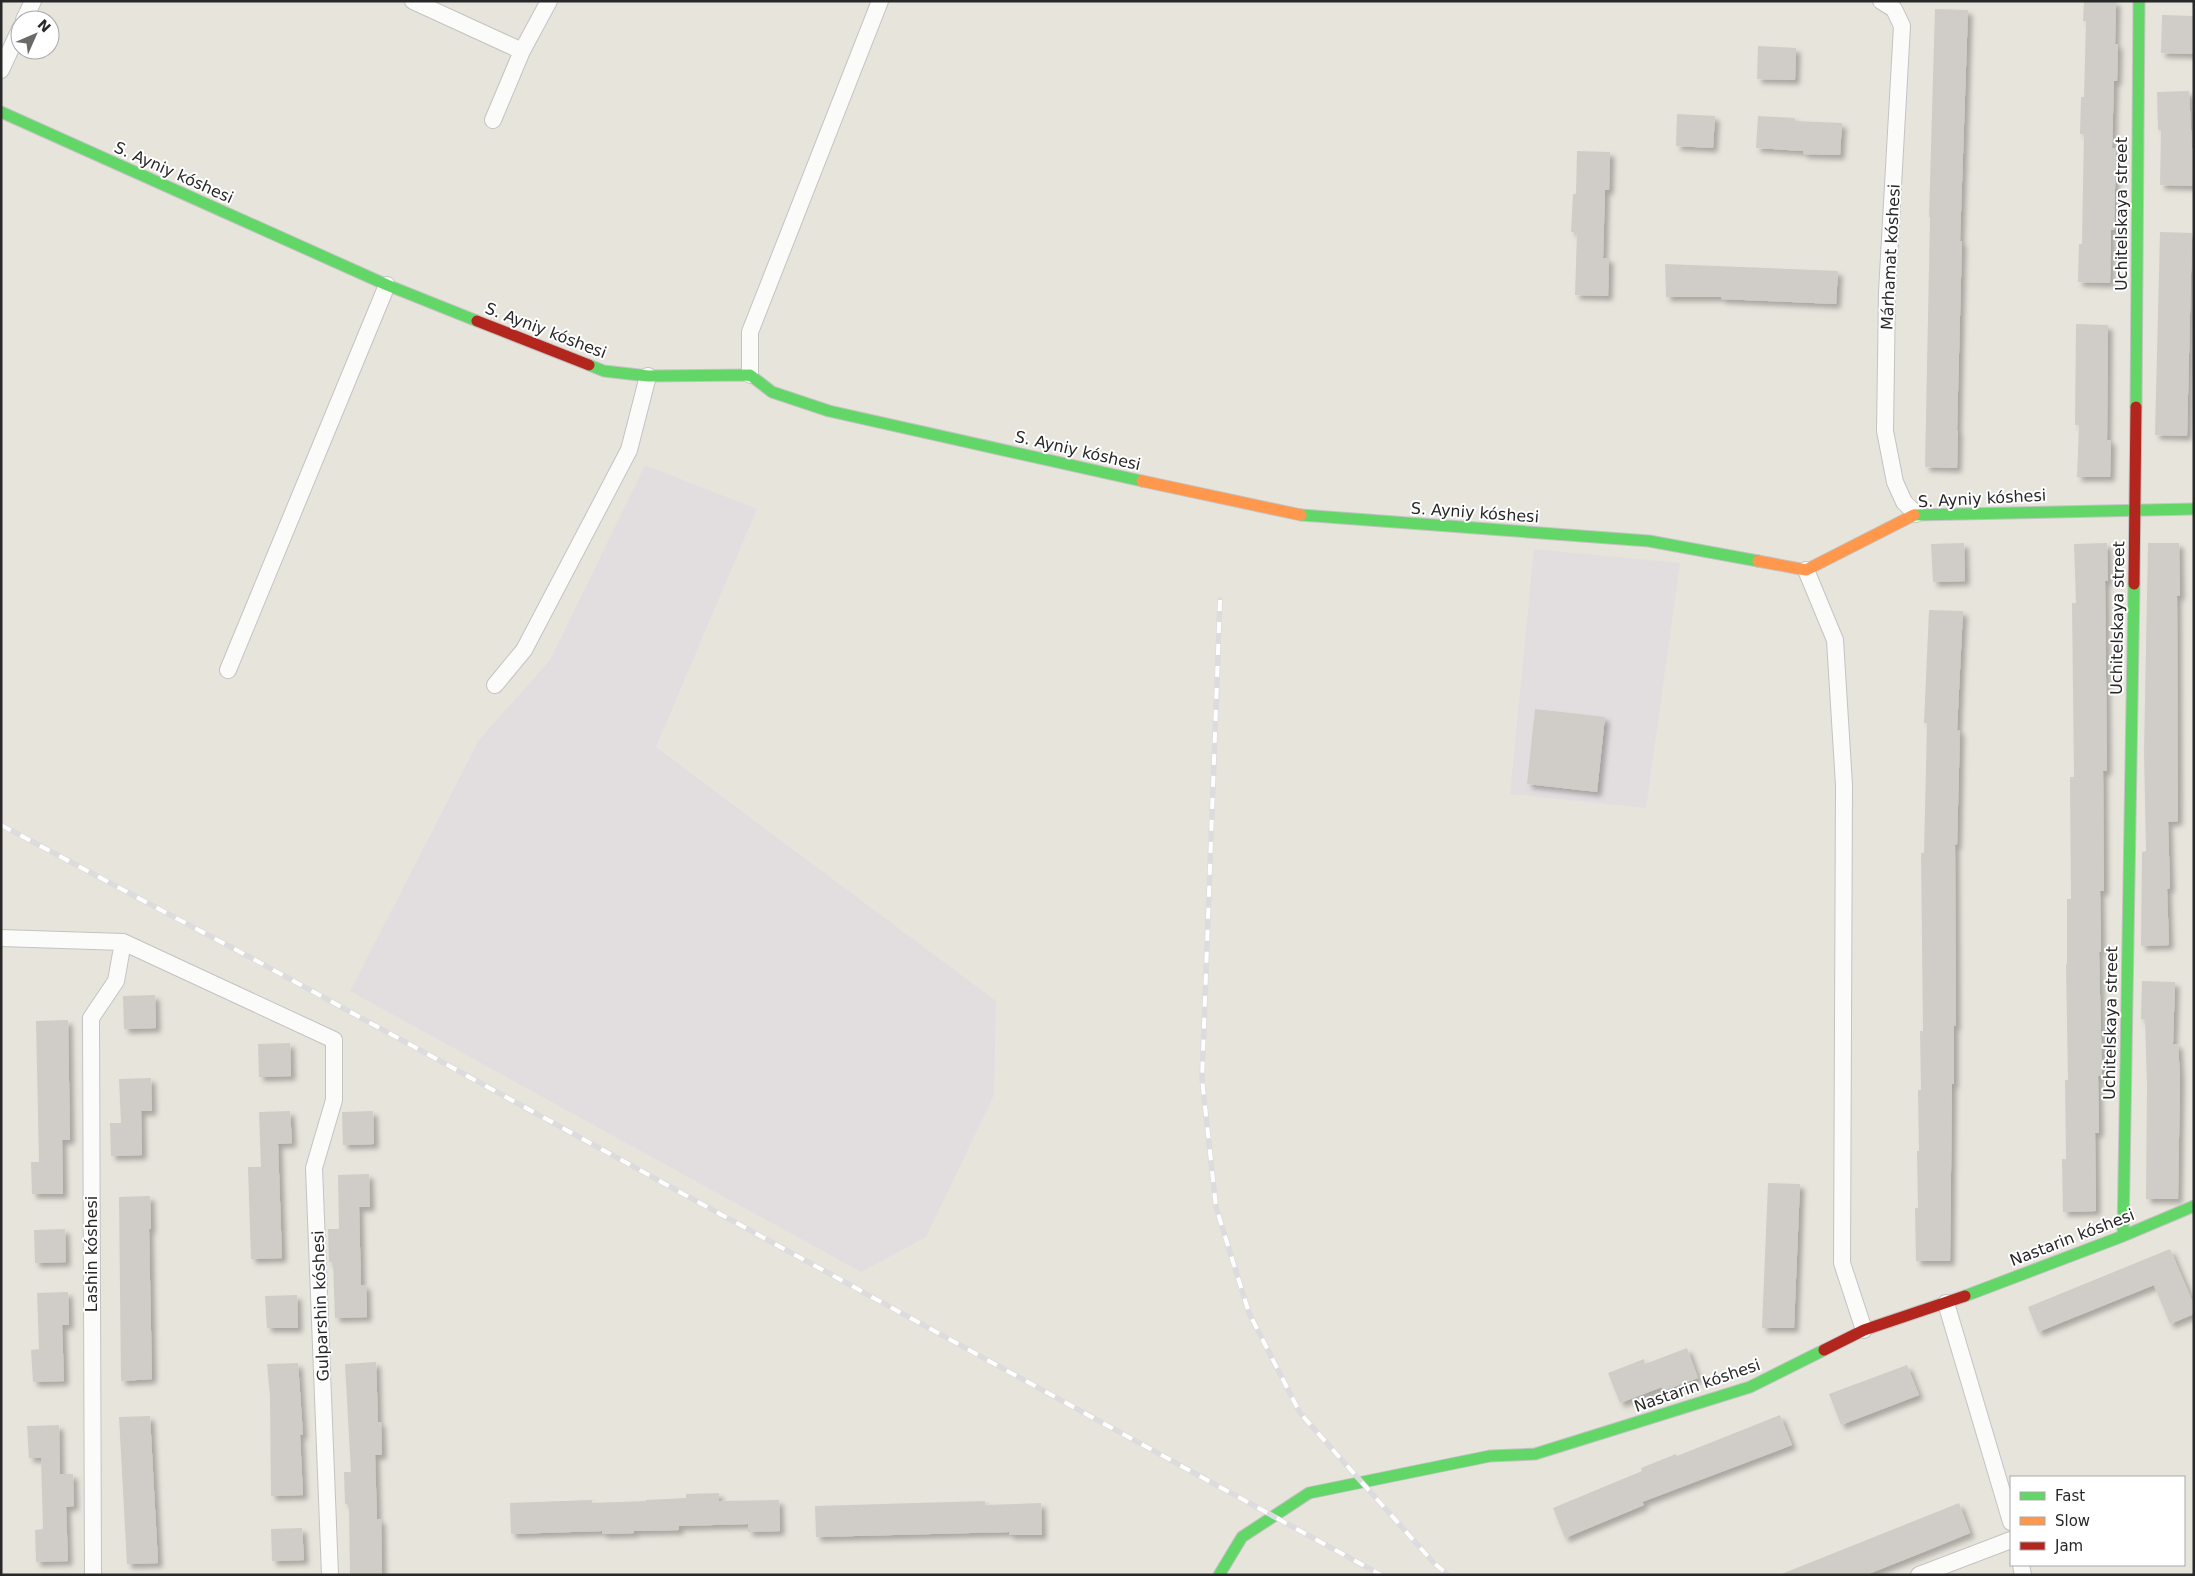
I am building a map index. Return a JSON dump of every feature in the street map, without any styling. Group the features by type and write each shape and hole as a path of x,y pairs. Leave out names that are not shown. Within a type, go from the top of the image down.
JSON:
{"street":[{"path":"413,1 522,51"},
{"path":"493,120 522,51 549,1"},
{"path":"750,374 750,332 880,1"},
{"name":"Márhamat kóshesi","path":"1881,1 1894,9 1902,26 1887,292 1885,431 1895,482 1904,502 1916,514"},
{"name":"Uchitelskaya street","path":"2123,1236 2135,508 2139,1"},
{"path":"1,70 10,51"},
{"name":"S. Ayniy kóshesi","path":"1,112 387,285 604,371 648,376 750,374 772,392 829,411 1290,514 1649,542 1806,570 1916,514 2135,508 2194,509"},
{"path":"228,670 387,285"},
{"path":"495,685 529,642 629,450 648,376"},
{"path":"1806,570 1835,640 1844,785 1842,1263 1864,1330"},
{"path":"1,938 123,942"},
{"name":"Gulparshin kóshesi","path":"123,942 334,1040 334,1100 314,1168 330,1575"},
{"name":"Lashin kóshesi","path":"93,1575 90,1018 116,981 123,942"},
{"name":"Nastarin kóshesi","path":"1219,1575 1242,1537 1309,1493 1490,1456 1535,1454 1750,1387 1864,1330 1946,1303 2123,1236 2194,1206"},
{"path":"1946,1303 2010,1519"},
{"path":"1919,1575 2010,1540"}],"shaded area":[{"path":"645,465 757,509 656,747 996,1001 994,1095 926,1237 861,1272 350,991 479,740 550,660"},
{"path":"1534,549 1680,563 1646,808 1510,794"}],"building":[{"path":"2084,1 2116,1 2115,44 2118,44 2117,81 2114,81 2112,148 2116,148 2114,230 2111,230 2110,283 2078,282 2079,244 2082,244 2084,134 2080,134 2081,97 2084,97 2086,21 2083,21"},
{"path":"1935,9 1968,10 1960,241 1962,241 1957,468 1925,467"},
{"path":"2162,15 2194,16 2194,54 2161,53"},
{"path":"1758,46 1796,48 1795,80 1757,79"},
{"path":"2189,91 2193,148 2192,186 2160,185 2161,130 2158,130 2157,92"},
{"path":"1677,114 1715,116 1713,148 1676,146"},
{"path":"1758,116 1795,118 1795,121 1842,123 1840,155 1803,154 1803,151 1756,148"},
{"path":"1577,151 1610,152 1609,190 1605,190 1603,258 1609,258 1608,296 1575,295 1577,232 1571,232 1573,194 1576,194"},
{"path":"2160,232 2192,233 2187,436 2155,435"},
{"path":"1665,264 1838,271 1836,304 1721,299 1721,297 1666,297"},
{"path":"2076,324 2108,325 2107,440 2111,440 2110,477 2077,477 2079,425 2075,425"},
{"path":"1964,543 1965,581 1933,582 1931,544"},
{"path":"2107,543 2108,581 2105,581 2107,771 2103,771 2104,891 2100,891 2101,952 2099,952 2102,1076 2098,1076 2099,1133 2095,1133 2096,1211 2063,1212 2062,1159 2066,1159 2065,1080 2068,1080 2067,899 2071,899 2070,777 2074,777 2072,603 2076,603 2074,544"},
{"path":"2148,543 2179,543 2180,596 2177,596 2178,821 2168,822 2170,888 2167,889 2169,945 2141,946 2142,852 2146,851 2144,752"},
{"path":"1929,610 1963,611 1957,730 1960,730 1957,845 1955,845 1956,1026 1954,1026 1954,1084 1952,1084 1950,1261 1916,1261 1915,1208 1918,1208 1917,1151 1919,1151 1918,1090 1921,1090 1920,1031 1923,1031 1921,853 1924,853 1927,723 1924,723"},
{"path":"1535,709 1605,717 1597,792 1527,784"},
{"path":"2142,981 2175,982 2173,1044 2178,1044 2180,1077 2178,1199 2146,1199 2147,1086 2145,1019 2141,1019"},
{"path":"155,995 156,1028 124,1029 123,996"},
{"path":"68,1020 70,1140 62,1140 63,1194 32,1194 31,1162 39,1162 36,1021"},
{"path":"290,1043 291,1076 259,1077 258,1044"},
{"path":"151,1078 152,1111 141,1111 142,1155 111,1156 110,1123 121,1123 119,1079"},
{"path":"290,1111 292,1143 278,1144 282,1258 251,1259 248,1167 261,1167 259,1112"},
{"path":"373,1111 374,1144 343,1145 342,1112"},
{"path":"369,1174 370,1207 359,1207 361,1285 366,1285 367,1317 335,1318 333,1262 329,1262 328,1229 339,1229 338,1175"},
{"path":"1768,1183 1800,1184 1794,1328 1762,1328"},
{"path":"150,1196 152,1379 121,1381 119,1197"},
{"path":"65,1229 66,1262 35,1263 34,1230"},
{"path":"2170,1249 2194,1305 2194,1314 2170,1324 2154,1285 2038,1332 2028,1307"},
{"path":"68,1292 69,1325 62,1325 64,1381 33,1382 31,1350 39,1349 37,1293"},
{"path":"297,1295 298,1328 267,1328 265,1296"},
{"path":"1687,1348 1698,1378 1663,1391 1662,1387 1620,1403 1608,1373 1644,1359 1645,1364"},
{"path":"376,1362 378,1422 381,1422 382,1455 375,1455 377,1519 381,1519 382,1575 350,1575 349,1504 345,1504 344,1472 351,1472 345,1364"},
{"path":"298,1363 303,1435 300,1435 303,1495 271,1496 270,1396 267,1364"},
{"path":"1907,1365 1919,1395 1841,1425 1829,1394"},
{"path":"1780,1415 1792,1445 1642,1502 1644,1505 1565,1538 1553,1508 1642,1471 1641,1468 1676,1454 1677,1456"},
{"path":"150,1416 158,1563 127,1564 119,1417"},
{"path":"59,1425 60,1474 73,1474 74,1506 66,1507 68,1561 36,1562 35,1530 43,1529 41,1458 29,1458 27,1426"},
{"path":"719,1493 719,1501 779,1500 780,1531 748,1532 748,1524 679,1526 679,1530 634,1531 634,1533 602,1534 602,1531 511,1534 510,1503 592,1500 592,1503 646,1501 686,1498 686,1494"},
{"path":"985,1501 985,1505 1041,1503 1042,1535 1009,1535 1009,1532 816,1537 815,1506"},
{"path":"1959,1503 1970,1533 1866,1575 1779,1575"},
{"path":"302,1528 304,1560 272,1561 271,1529"}],"railway":[{"path":"1220,600 1202,1079 1216,1207 1249,1313 1300,1413 1433,1562 1448,1575"},
{"path":"1,825 257,961 1381,1575"}],"traffic: fast":[{"path":"2136,407 2139,1"},
{"path":"1,112 387,285 477,321"},
{"path":"589,365 604,371 648,376 750,375 772,392 829,411 1142,481"},
{"path":"1914,515 2194,509"},
{"path":"1301,515 1649,541 1758,561"},
{"path":"2123,1236 2134,584"},
{"path":"1965,1296 2123,1236 2194,1206"},
{"path":"1219,1575 1242,1537 1309,1493 1490,1456 1535,1454 1750,1387 1824,1350"}],"traffic: slow":[{"path":"1142,481 1301,515"},
{"path":"1758,561 1806,570 1914,515"}],"traffic: jam":[{"path":"477,321 589,365"},
{"path":"2134,584 2136,407"},
{"path":"1824,1350 1864,1330 1965,1296"}]}
